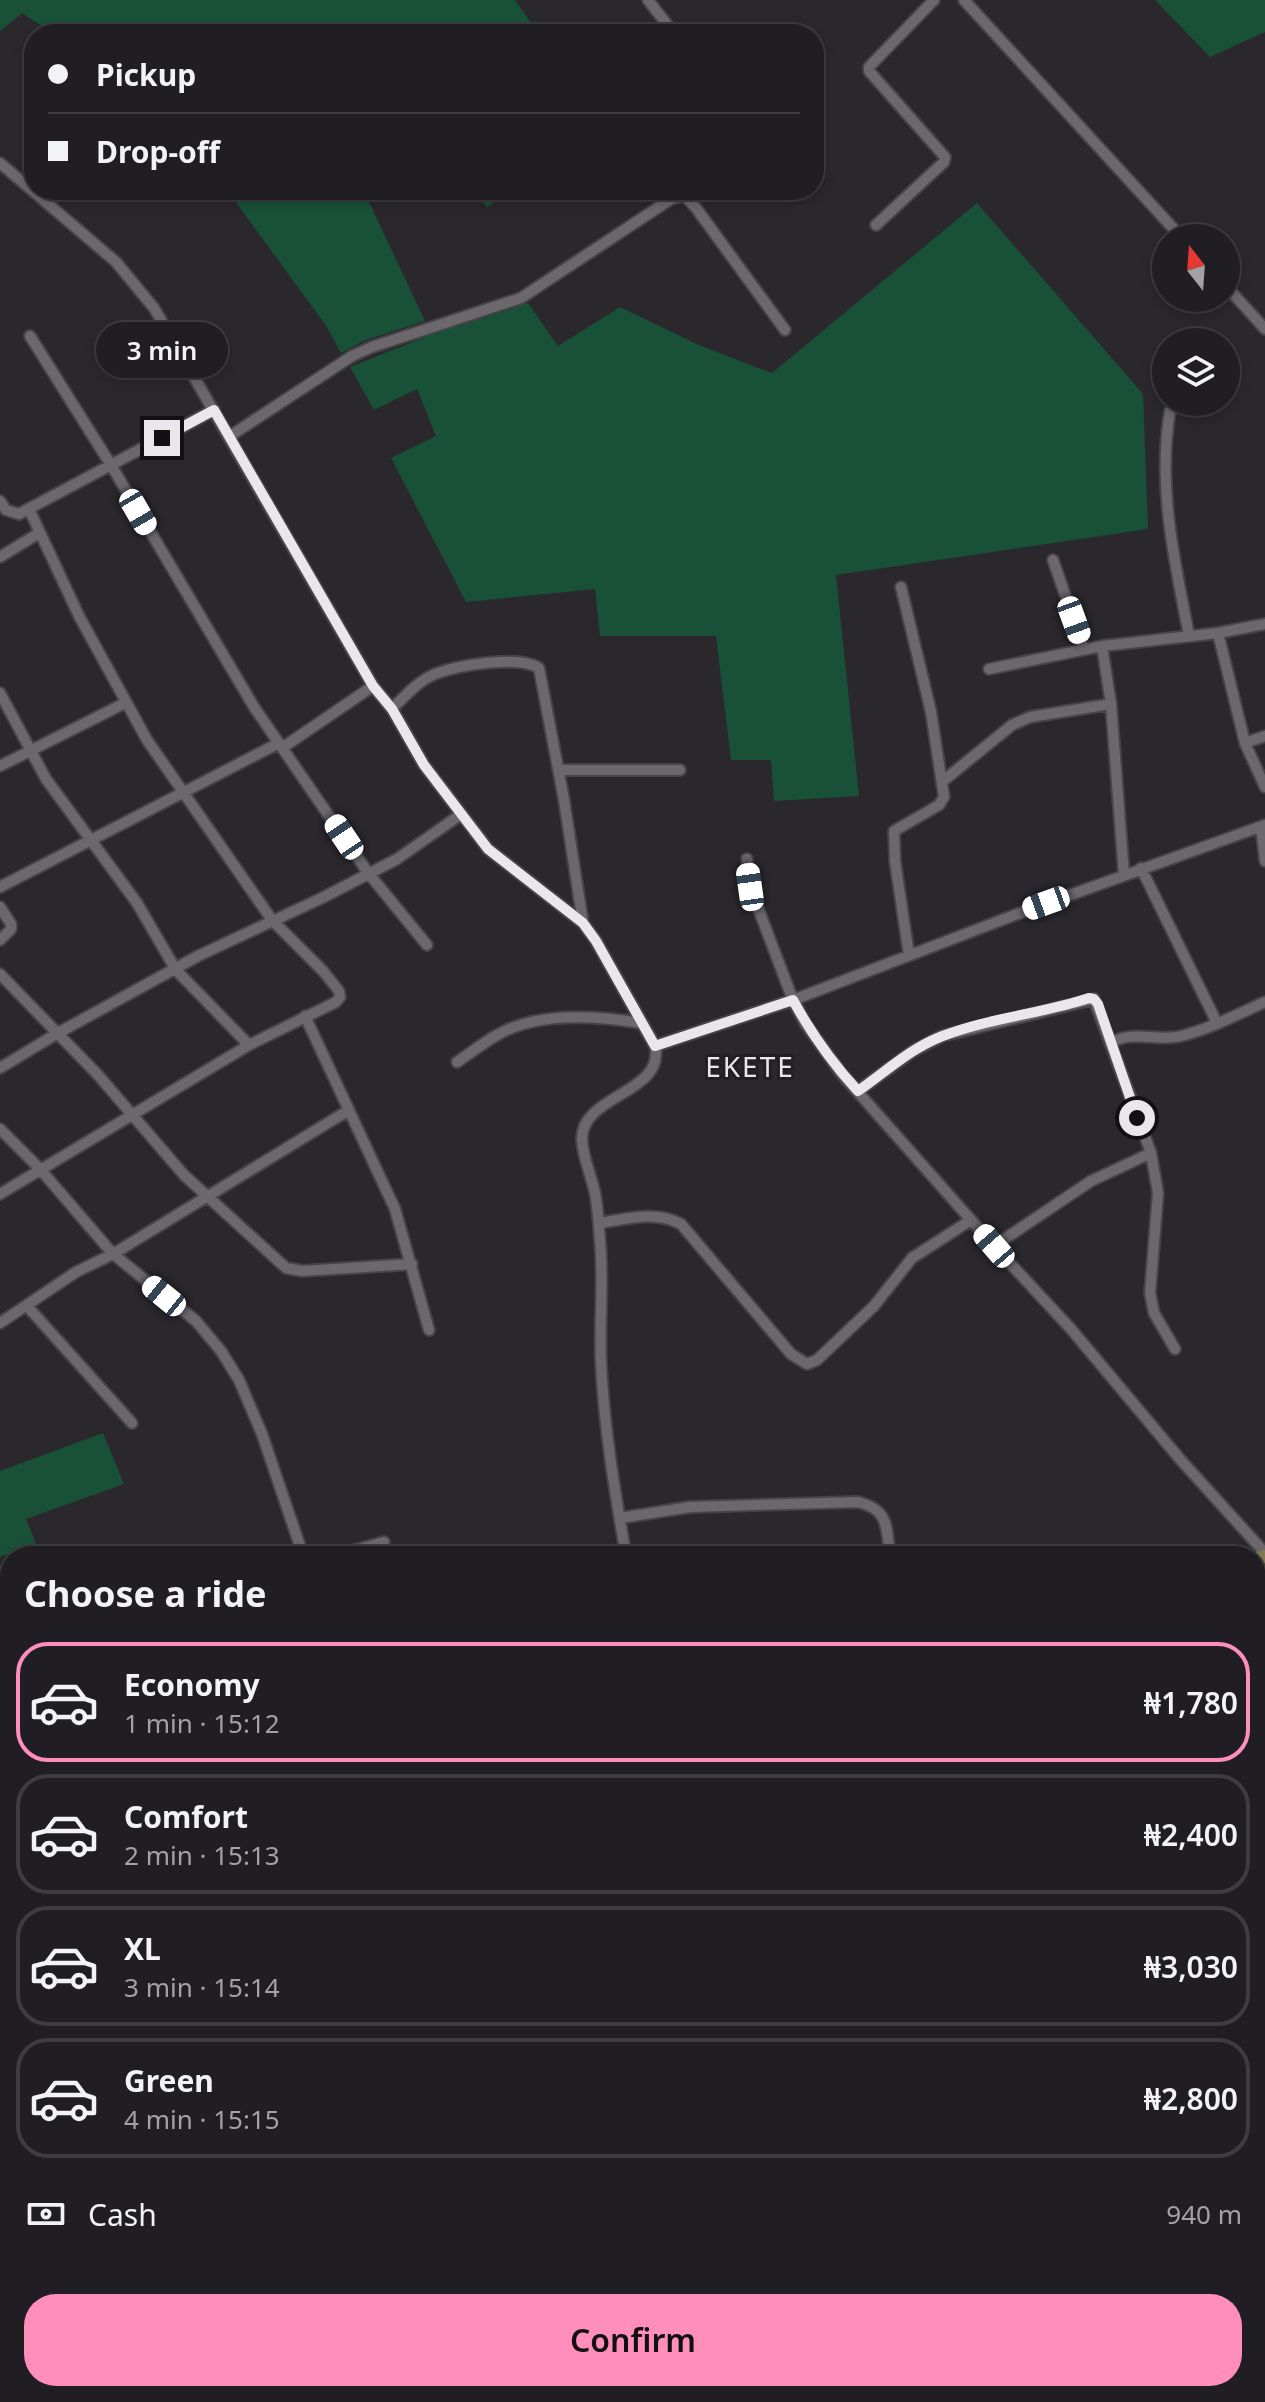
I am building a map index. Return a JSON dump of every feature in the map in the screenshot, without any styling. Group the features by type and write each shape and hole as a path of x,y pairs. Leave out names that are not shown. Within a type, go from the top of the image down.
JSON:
{"street":[{"path":"648,0 667,24"},
{"path":"876,225 944,162 945,157 869,71 869,67 934,0"},
{"path":"964,0 1169,224"},
{"path":"0,163 24,183"},
{"path":"43,200 116,262 154,308 373,686 392,709 424,765 488,849 583,923 655,1046 657,1056 648,1074 586,1120 582,1137 599,1223 603,1274 600,1358 603,1397 607,1447 624,1546"},
{"path":"230,436 352,356 521,298 669,200"},
{"path":"689,200 785,330"},
{"path":"1240,301 1265,329"},
{"path":"30,336 111,465 199,617 281,746 369,874 427,945"},
{"path":"0,501 6,510 19,514 214,410"},
{"path":"1169,416 1165,443 1165,491 1170,538 1189,636"},
{"path":"0,1194 249,1045 336,1002 340,997 339,991 323,971 272,920 147,740 79,616 29,509"},
{"path":"0,557 39,533"},
{"path":"1053,560 1084,649"},
{"path":"901,587 931,712 943,781 943,802 894,831 895,861 909,955"},
{"path":"989,669 1102,646 1218,633 1265,624"},
{"path":"1218,633 1245,743 1265,787"},
{"path":"1102,646 1111,704 1124,875"},
{"path":"392,709 416,686 434,675 474,664 530,663 539,668 583,923"},
{"path":"0,887 281,746 373,686"},
{"path":"0,693 29,751 70,814 137,903 176,970 249,1045"},
{"path":"0,766 125,703"},
{"path":"943,781 1012,725 1030,717 1111,704"},
{"path":"1245,743 1265,736"},
{"path":"559,770 680,770"},
{"path":"0,1068 176,970 397,859 460,815"},
{"path":"655,1046 793,1000 1141,868 1263,826 1265,861"},
{"path":"747,859 750,887 793,1000 805,1023 841,1073 1071,1329 1257,1546"},
{"path":"1141,868 1217,1023"},
{"path":"0,907 11,929 0,940"},
{"path":"0,974 58,1033 184,1175 286,1268 412,1264"},
{"path":"858,1091 913,1051 942,1036 1094,999 1151,1153 1158,1193 1150,1293 1154,1313 1175,1349"},
{"path":"1112,1042 1135,1035 1182,1036 1265,1002"},
{"path":"305,1016 395,1209 429,1330"},
{"path":"457,1062 501,1032 526,1024 582,1017 641,1023"},
{"path":"0,1323 84,1267 113,1254 349,1110"},
{"path":"0,1129 40,1169 113,1254 196,1321 221,1351 239,1380 262,1434 298,1546"},
{"path":"994,1246 1091,1181 1151,1153"},
{"path":"599,1223 651,1216 667,1217 681,1224 791,1354 807,1364 817,1360 874,1306 912,1258 971,1220"},
{"path":"27,1306 132,1423"},
{"path":"620,1518 690,1507 858,1502 874,1506 881,1512 889,1546"},
{"path":"370,1546 384,1542"},
{"path":"1081,2402 1105,2402"}],"green space":[{"path":"0,0 515,0 532,24 39,24 22,13 0,31"},
{"path":"1155,0 1265,0 1265,32 1210,57"},
{"path":"234,200 373,200 369,202 425,321 366,340 341,353 327,327"},
{"path":"482,200 499,200 487,207"},
{"path":"977,203 1143,394 1148,529 836,575 859,796 774,801 771,760 731,760 716,636 600,636 595,589 466,602 391,458 436,436 417,389 374,410 350,367 430,335 528,303 558,346 620,307 701,346 772,373"},
{"path":"103,1433 124,1484 26,1519 36,1544 0,1546 0,1471"}],"district":[{"name":"EKETE","path":"750,1067"}],"route":[{"path":"162,438 214,410 373,686 392,709 424,765 488,849 583,923 655,1046 793,1000 805,1023 858,1091 913,1051 942,1036 1089,998 1098,1004 1137,1118"}]}
